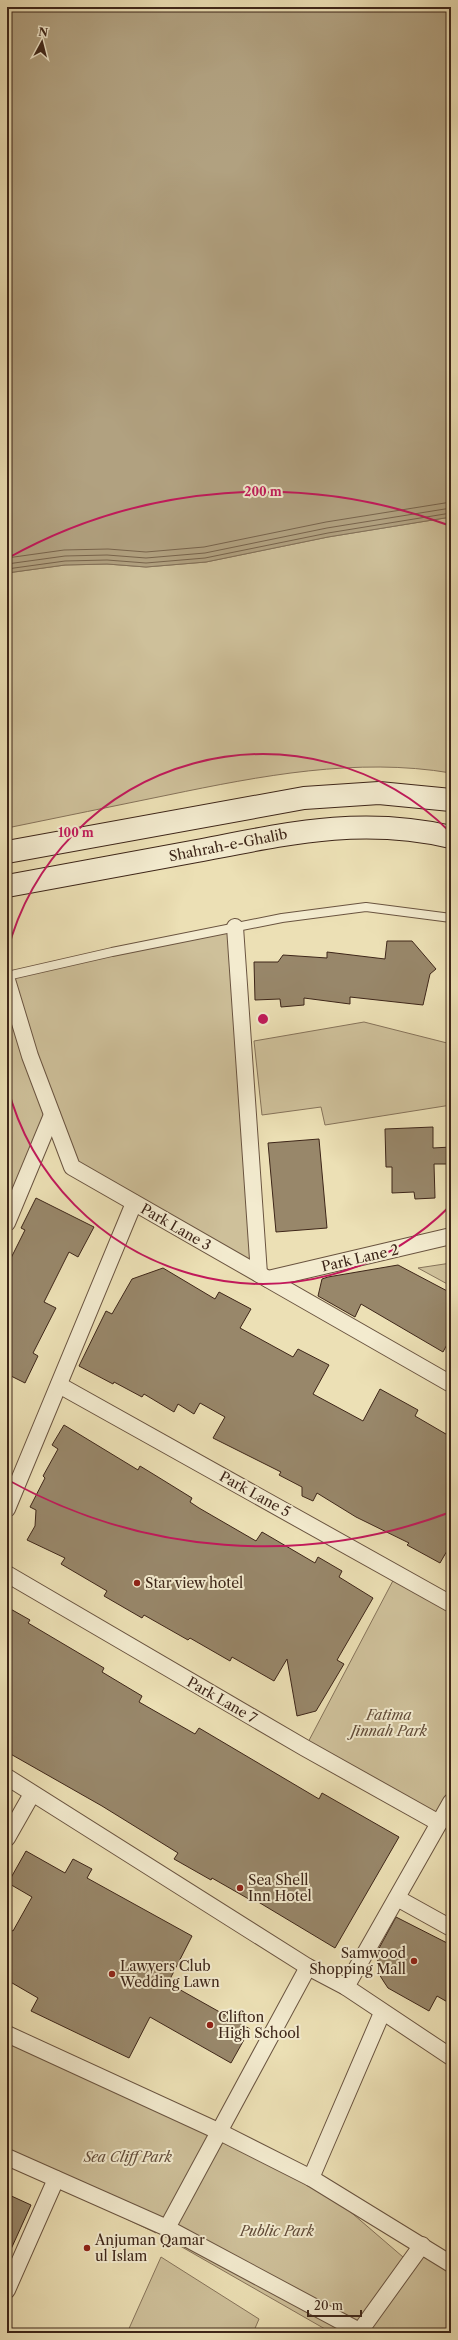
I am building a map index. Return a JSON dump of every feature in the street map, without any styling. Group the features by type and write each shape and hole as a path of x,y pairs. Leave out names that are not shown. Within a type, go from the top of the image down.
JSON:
{"main road":[{"path":"7,852 304,798 379,793 451,800"},
{"name":"Shahrah-e-Ghalib","path":"7,886 303,831 360,826 428,832 451,837"}],"street":[{"path":"235,927 264,1277"},
{"name":"Park Lane 3","path":"7,980 30,1056 72,1167 451,1384"},
{"path":"7,1223 52,1115"},
{"path":"7,1509 134,1203"},
{"name":"Park Lane 2","path":"264,1277 451,1236"},
{"name":"Park Lane 5","path":"59,1385 451,1604"},
{"name":"Park Lane 7","path":"7,1574 305,1748 439,1823"},
{"path":"7,1777 308,1967 346,1987 382,2013 451,2057"},
{"path":"7,1838 32,1794"},
{"path":"346,1987 451,1802"},
{"path":"397,1898 451,1928"},
{"path":"167,2228 218,2131 308,1967"},
{"path":"311,2178 382,2013"},
{"path":"7,2034 218,2131 311,2178 451,2264"},
{"path":"7,2157 167,2228 361,2332 422,2245"},
{"path":"7,2290 56,2179"}],"lane":[{"path":"7,976 112,952 235,927 282,918 366,907 451,918"}],"green space":[{"path":"451,517 451,773 380,767 344,768 273,775 7,828 7,573 65,565 107,564 146,567 206,562 328,537"},
{"path":"228,928 254,1271 72,1167 55,1123 7,1241 7,976"},
{"path":"364,1022 451,1044 451,1105 325,1125 321,1107 262,1115 254,1041"},
{"path":"451,1263 451,1286 418,1268"},
{"name":"Fatima Jinnah Park","path":"397,1573 451,1604 451,1802 439,1823 305,1748"},
{"path":"7,2039 311,2178 410,2263 427,2249 451,2264 451,2333 377,2333 364,2325 357,2333 332,2333 168,2239 212,2140 156,2233 7,2162"},
{"path":"161,2257 259,2319 253,2333 127,2333"}],"water":[{"path":"7,7 451,7 451,517 328,537 206,562 146,567 107,564 65,565 7,573"}],"building":[{"path":"387,941 412,941 436,969 430,974 423,1005 350,997 350,1004 304,998 304,1005 281,1007 280,999 255,1000 254,962 278,962 283,955 327,958 327,952 385,959"},
{"path":"433,1127 433,1148 451,1147 451,1164 434,1164 435,1198 415,1199 414,1192 392,1193 392,1167 386,1167 385,1129"},
{"path":"319,1139 327,1228 276,1232 268,1143"},
{"path":"36,1198 94,1227 78,1257 69,1252 44,1302 56,1308 33,1353 38,1356 25,1383 7,1374 7,1266 25,1230 21,1228"},
{"path":"398,1265 451,1293 451,1337 443,1352 361,1304 355,1317 318,1296 322,1279"},
{"path":"163,1268 215,1299 219,1292 251,1309 240,1328 293,1357 298,1349 329,1365 313,1394 363,1421 380,1389 418,1410 415,1416 451,1437 451,1544 440,1563 407,1545 409,1543 356,1517 317,1493 313,1501 302,1496 302,1487 279,1475 281,1472 213,1438 225,1417 200,1403 194,1414 178,1404 174,1412 144,1394 142,1397 79,1366 106,1311 112,1314 132,1279"},
{"path":"64,1425 138,1470 140,1466 192,1498 190,1502 199,1508 256,1541 262,1532 315,1563 318,1557 342,1571 339,1577 373,1598 337,1660 344,1664 316,1711 297,1716 287,1659 274,1681 232,1657 230,1661 190,1638 188,1640 144,1615 142,1618 104,1596 107,1591 61,1564 65,1558 27,1540 35,1526 36,1510 30,1507 45,1478 43,1476 58,1449 52,1445"},
{"path":"7,1607 30,1620 28,1623 104,1668 102,1672 142,1696 139,1702 195,1734 199,1728 319,1799 322,1793 399,1837 335,1948 255,1900 254,1902 212,1878 211,1880 174,1859 178,1853 102,1806 7,1752"},
{"path":"26,1851 65,1873 73,1859 92,1869 87,1878 192,1936 168,1983 250,2029 231,2063 150,2017 129,2058 31,2011 38,1998 7,1980 7,1928 13,1931 32,1897 8,1883"},
{"name":"Samwood Shopping Mall","path":"396,1917 451,1945 451,2004 437,1996 429,2011 388,1988 384,1982 379,1974 377,1952"},
{"path":"7,2194 31,2205 7,2258"}],"place":[{"name":"Star view hotel","path":"137,1583"},
{"name":"Sea Shell Inn Hotel","path":"240,1888"},
{"name":"Samwood Shopping Mall","path":"414,1961"},
{"name":"Lawyers Club Wedding Lawn","path":"112,1974"},
{"name":"Clifton High School","path":"210,2025"},
{"name":"Anjuman Qamar ul Islam","path":"87,2248"}],"park label":[{"name":"Sea Cliff Park","path":"128,2157"},
{"name":"Public Park","path":"277,2231"}]}
